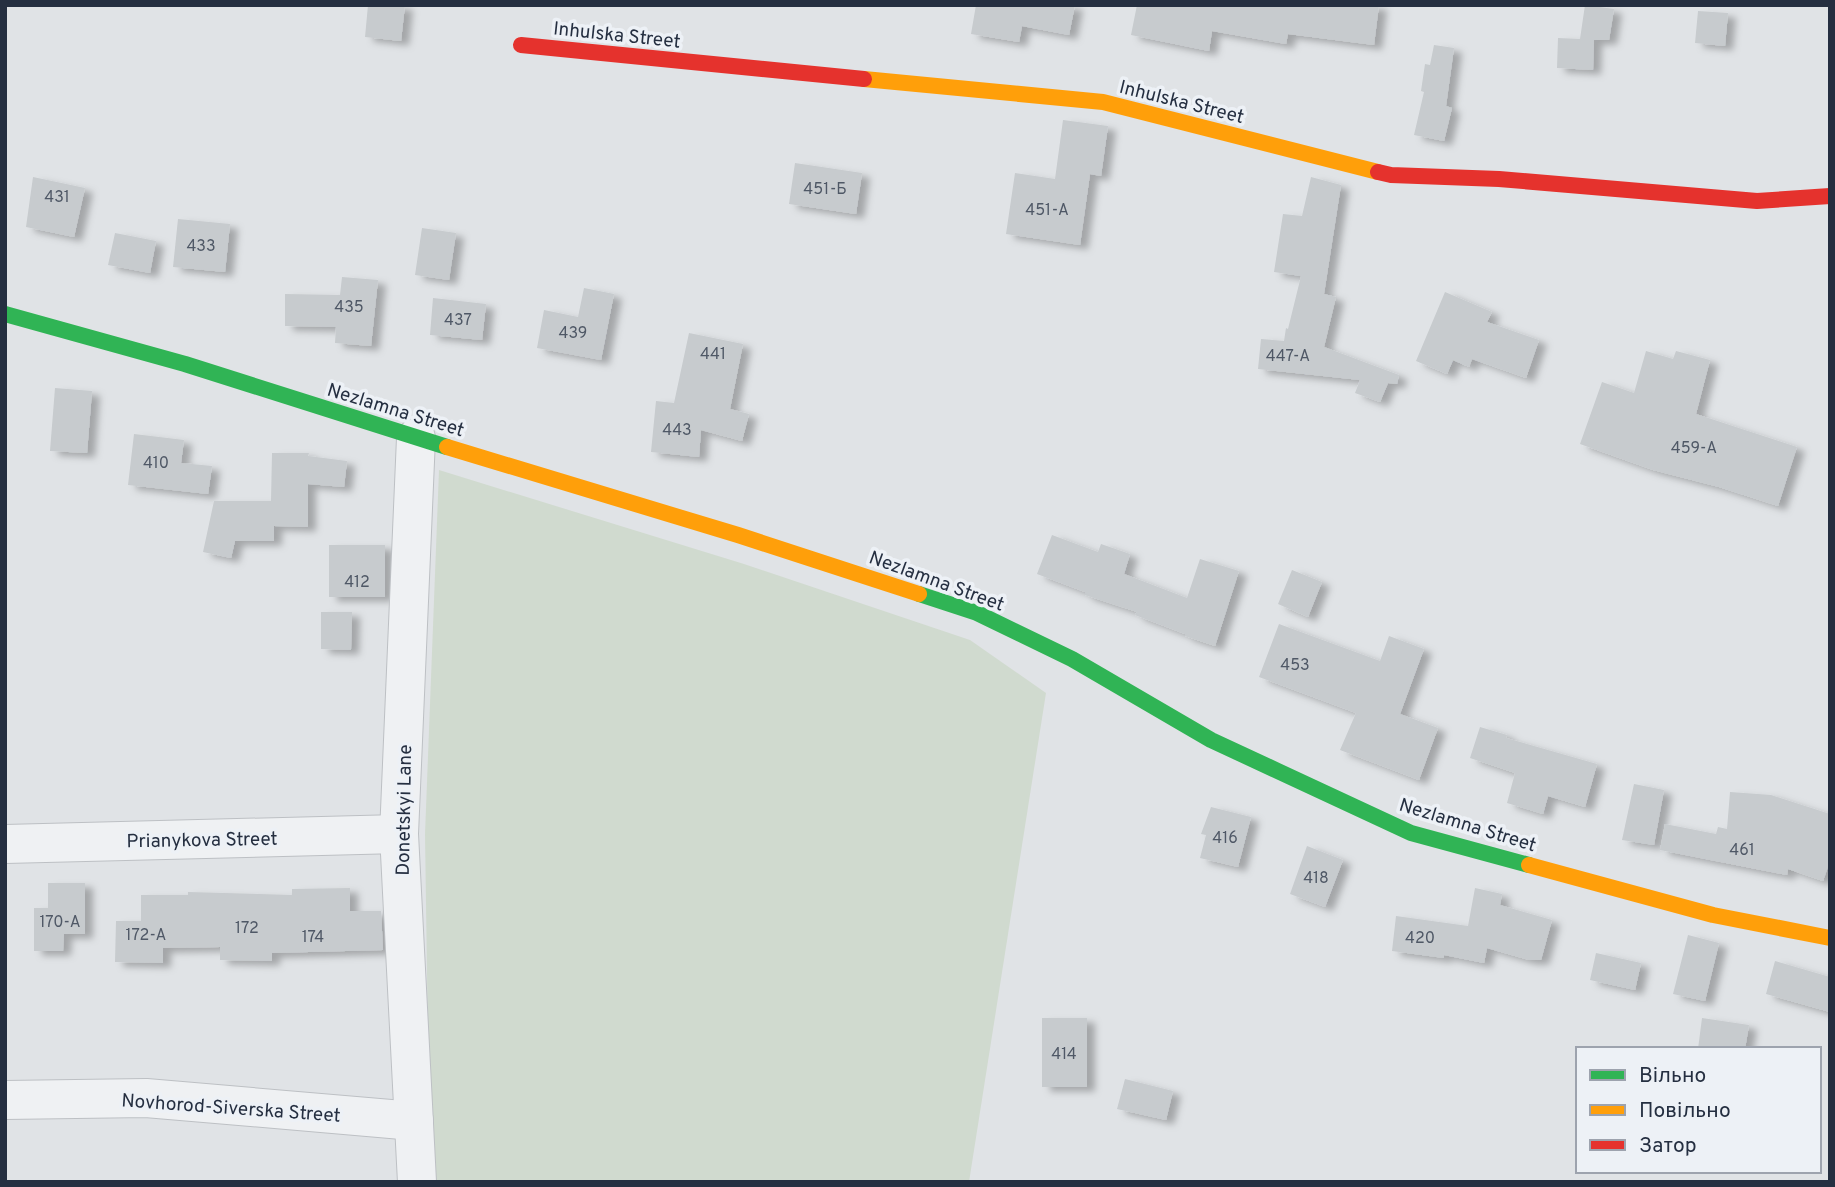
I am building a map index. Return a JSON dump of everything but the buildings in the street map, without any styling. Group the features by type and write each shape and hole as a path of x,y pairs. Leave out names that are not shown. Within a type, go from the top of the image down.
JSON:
{"street":[{"name":"Inhulska Street","path":"521,45 1103,102 1391,175 1499,179 1757,201 1830,196"},
{"name":"Nezlamna Street","path":"5,314 185,364 416,438 738,535 977,613 1072,659 1211,740 1411,833 1713,915 1830,938"},
{"name":"Donetskyi Lane","path":"416,438 399,834 417,1182"},
{"name":"Prianykova Street","path":"5,844 399,834"},
{"name":"Novhorod-Siverska Street","path":"5,1100 146,1098 414,1121"}],"shaded area":[{"path":"439,470 744,564 970,640 1046,693 969,1182 430,1182 425,834"}],"traffic: fast":[{"path":"5,314 185,364 447,447"},
{"path":"919,594 977,613 1072,659 1211,740 1411,833 1529,865"}],"traffic: slow":[{"path":"864,79 1103,102 1378,172"},
{"path":"447,447 738,535 919,594"},
{"path":"1529,865 1713,915 1830,938"}],"traffic: jam":[{"path":"521,45 864,79"},
{"path":"1378,172 1391,175 1499,179 1757,201 1830,196"}]}
